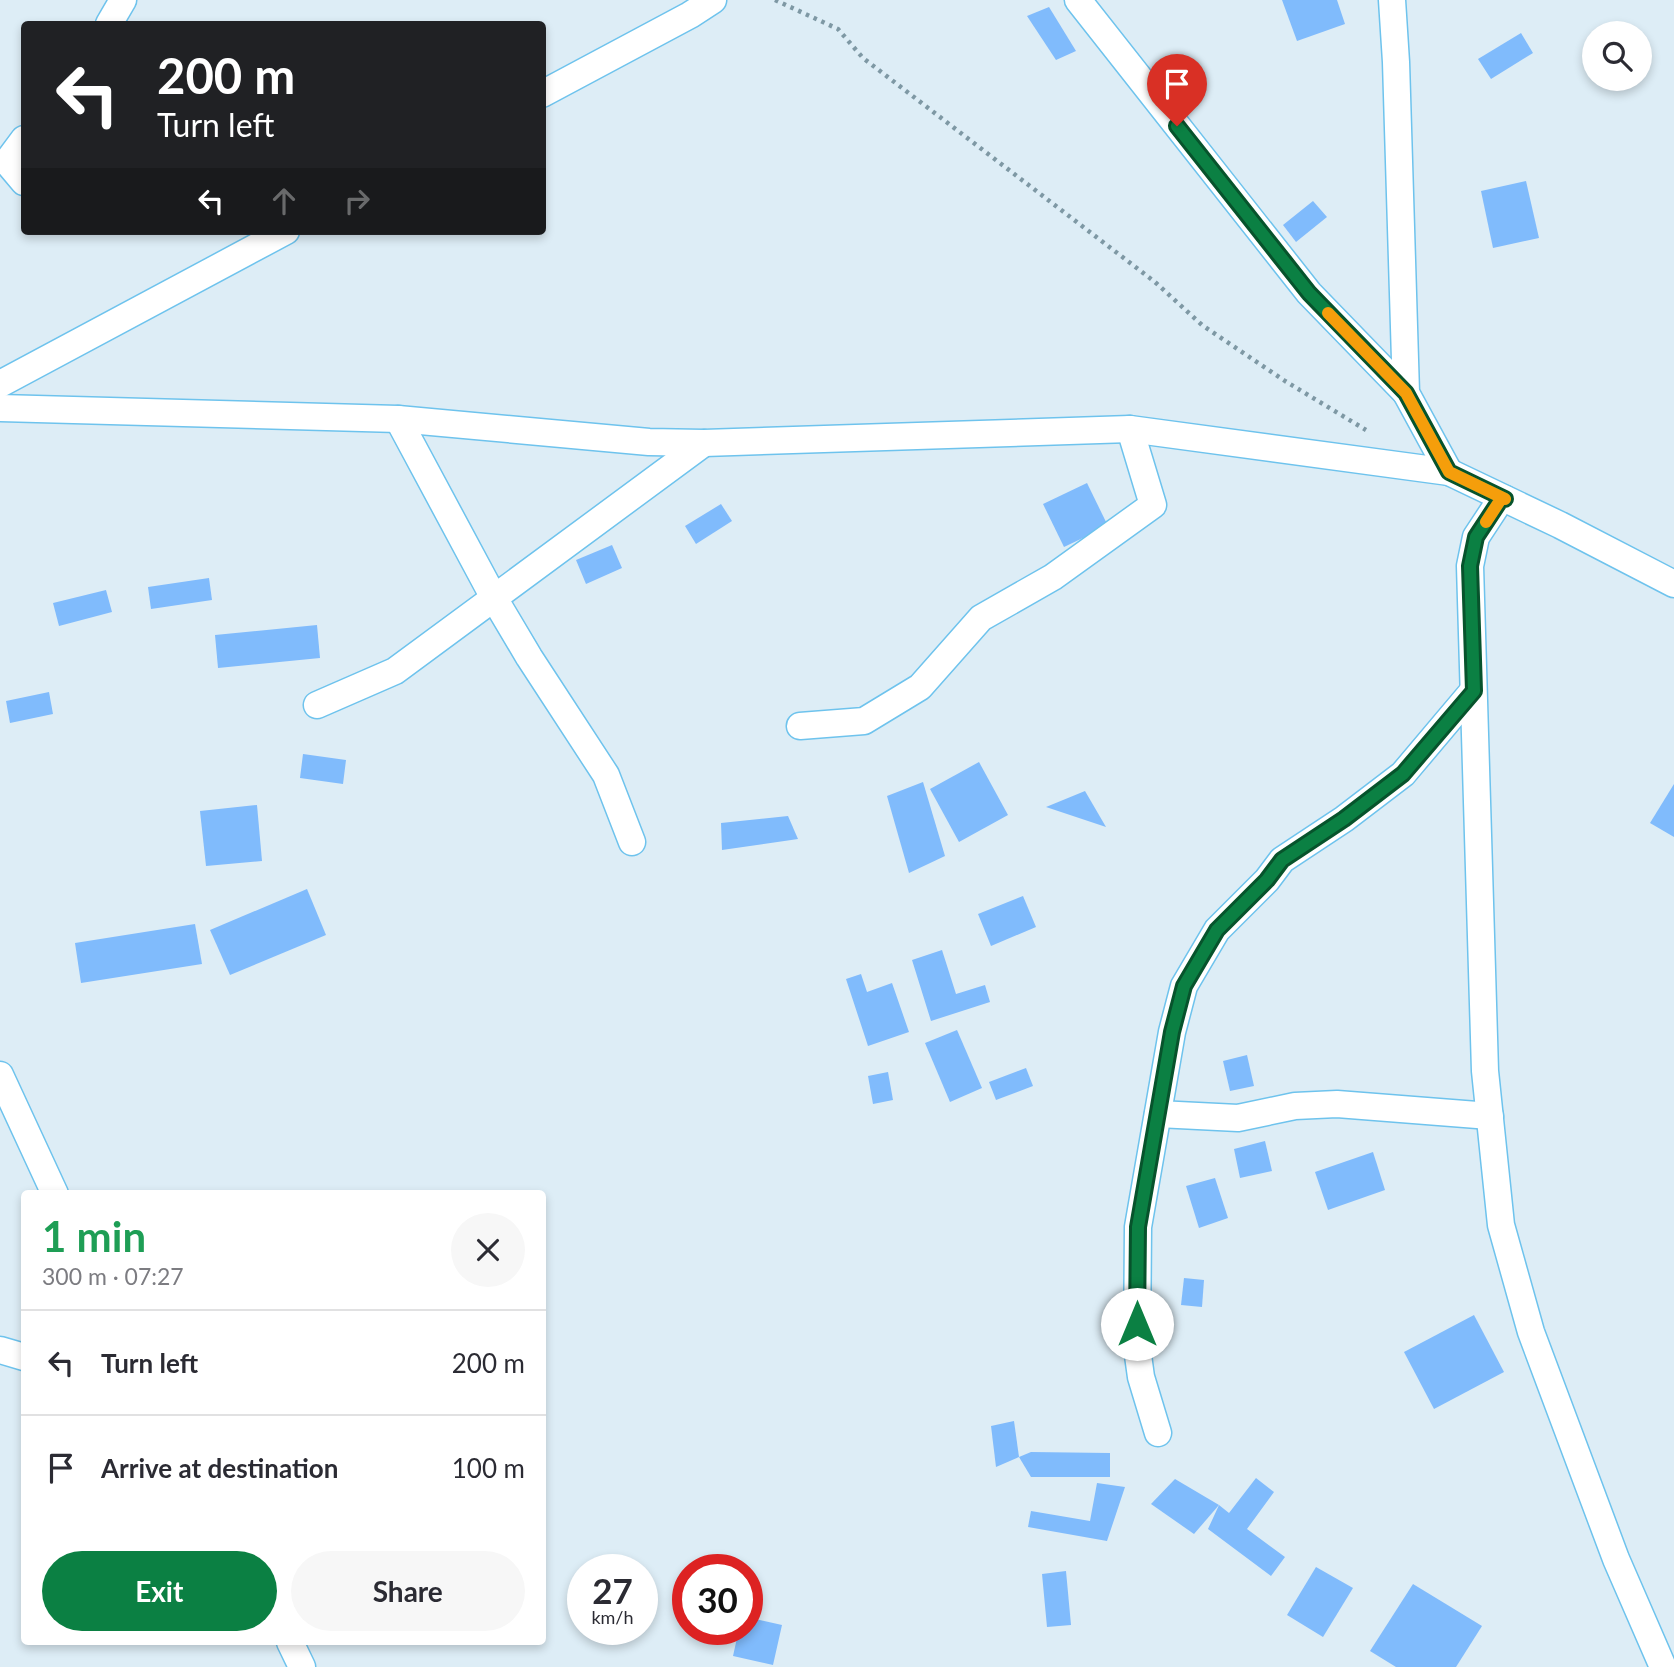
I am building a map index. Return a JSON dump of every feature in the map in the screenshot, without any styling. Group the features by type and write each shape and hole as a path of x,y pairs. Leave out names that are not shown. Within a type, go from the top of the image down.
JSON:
{"street":[{"path":"111,21 123,0"},
{"path":"546,92 713,0"},
{"path":"1078,0 1309,293 1406,393 1449,472"},
{"path":"1392,0 1406,393"},
{"path":"21,143 8,162 21,178"},
{"path":"0,384 279,235"},
{"path":"0,408 398,419 649,442 704,443 1130,429 1449,472 1674,584"},
{"path":"398,419 494,598 529,657 607,775 632,842"},
{"path":"800,726 864,721 920,687 981,618 1054,577 1153,505 1130,429"},
{"path":"317,705 395,671 704,443"},
{"path":"1505,499 1501,499 1476,537 1470,566 1485,1071 1501,1225 1531,1332 1616,1559 1663,1667"},
{"path":"1158,1433 1141,1377 1137,1349 1138,1227 1172,1032 1184,986 1217,930 1267,880 1282,860 1344,819 1403,774 1474,691"},
{"path":"0,1075 53,1190"},
{"path":"1158,1114 1238,1118 1295,1105 1337,1104 1490,1116"},
{"path":"0,1350 21,1356"},
{"path":"291,1645 302,1667"}],"path":[{"path":"775,0 838,29 863,58 1155,282 1202,325 1375,435"}],"building":[{"path":"1282,0 1337,0 1345,24 1297,41"},
{"path":"1049,7 1076,51 1056,60 1027,16"},
{"path":"1521,33 1533,53 1491,79 1478,59"},
{"path":"1526,181 1539,238 1493,248 1481,191"},
{"path":"1313,201 1327,217 1296,242 1283,225"},
{"path":"1087,483 1108,526 1064,547 1043,504"},
{"path":"721,504 732,521 696,544 685,526"},
{"path":"612,545 622,568 586,584 576,560"},
{"path":"209,578 212,600 151,609 148,587"},
{"path":"106,590 112,612 59,626 53,603"},
{"path":"317,625 320,658 218,668 215,635"},
{"path":"49,692 53,714 10,723 6,701"},
{"path":"303,754 346,760 343,784 300,778"},
{"path":"979,762 1008,815 959,842 930,789"},
{"path":"923,782 945,856 909,873 887,796"},
{"path":"1674,784 1674,837 1650,823"},
{"path":"1085,791 1106,827 1046,807"},
{"path":"257,805 262,861 206,866 200,811"},
{"path":"788,816 798,839 722,850 721,823"},
{"path":"307,889 326,935 230,975 210,930"},
{"path":"1023,896 1036,927 991,946 978,914"},
{"path":"195,924 202,964 81,983 75,943"},
{"path":"942,950 956,994 985,985 990,1002 931,1021 912,960"},
{"path":"861,974 867,992 892,983 909,1032 868,1046 846,979"},
{"path":"957,1030 982,1088 950,1102 925,1043"},
{"path":"1247,1055 1254,1086 1230,1091 1223,1061"},
{"path":"1026,1068 1033,1086 996,1100 989,1082"},
{"path":"888,1072 893,1100 873,1104 868,1076"},
{"path":"1265,1141 1272,1171 1240,1178 1234,1149"},
{"path":"1373,1152 1385,1190 1328,1210 1315,1172"},
{"path":"1215,1178 1228,1218 1199,1228 1186,1186"},
{"path":"1184,1278 1204,1280 1202,1307 1181,1305"},
{"path":"1474,1315 1504,1372 1434,1409 1404,1352"},
{"path":"1014,1421 1019,1457 996,1467 991,1426"},
{"path":"1031,1452 1110,1453 1110,1477 1031,1477 1019,1457"},
{"path":"1256,1478 1274,1492 1247,1529 1285,1557 1271,1576 1208,1529 1219,1505 1229,1513"},
{"path":"1175,1479 1219,1505 1194,1534 1151,1504"},
{"path":"1097,1483 1125,1487 1107,1541 1028,1527 1031,1511 1090,1521"},
{"path":"1316,1567 1353,1588 1323,1637 1287,1615"},
{"path":"1066,1571 1071,1625 1047,1627 1042,1574"},
{"path":"1413,1584 1482,1626 1456,1667 1396,1667 1370,1651"},
{"path":"763,1621 782,1625 773,1665 733,1656 735,1645 763,1645"}],"slow traffic":[{"path":"1328,313 1406,393 1449,472 1505,499 1501,499 1486,522"}],"route":[{"path":"1137,1324 1138,1227 1172,1032 1184,986 1217,930 1267,880 1282,860 1344,819 1403,774 1474,691 1470,566 1476,537 1501,499 1505,499 1449,472 1406,393 1309,293 1177,126"}]}
